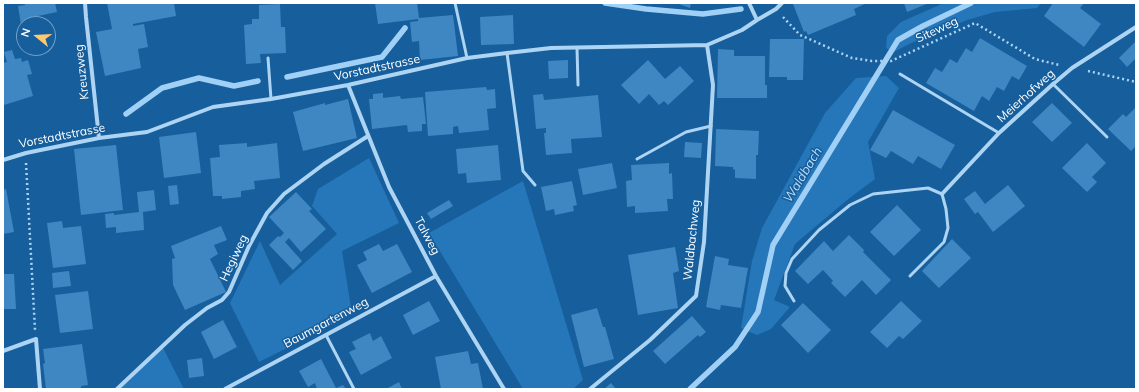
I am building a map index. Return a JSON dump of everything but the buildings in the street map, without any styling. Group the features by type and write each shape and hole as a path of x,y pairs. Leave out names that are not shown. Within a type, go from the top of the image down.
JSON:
{"street":[{"name":"Kreuzweg","path":"85,3 99,138"},
{"path":"749,3 757,20"},
{"name":"Vorstadtstrasse","path":"3,160 26,153 99,138 146,132 213,107 271,99 348,85 467,58 507,52 551,48 706,45 742,30 776,9 782,3"},
{"name":"Meierhofweg","path":"942,194 999,133 1053,84 1072,68 1136,27"},
{"name":"Waldbachweg","path":"590,389 650,340 696,296 704,242 713,84 706,45"},
{"name":"Talweg","path":"348,85 389,187 436,276 504,389"},
{"name":"Hegiweg","path":"117,389 185,324 207,308 222,300 229,292 249,246 267,213 284,194 324,164 368,136"},
{"name":"Baumgartenweg","path":"225,389 436,276"},
{"path":"3,351 36,340 40,389"}],"lane":[{"path":"455,3 467,58"},
{"path":"577,48 578,85"},
{"path":"507,52 523,171 534,185"},
{"path":"268,58 271,99"},
{"path":"900,74 999,133"},
{"path":"1053,84 1107,137"},
{"path":"637,159 686,132 711,126"},
{"path":"794,301 785,286 786,273 792,259 819,230 850,205 873,194 928,188 942,194 946,209 948,228 944,242 910,276"},
{"path":"326,334 354,389"}],"path":[{"name":"Siteweg","path":"776,9 800,35 852,58 872,61 891,61 975,23 1035,59 1136,82"},
{"path":"26,153 36,340"}],"shaded area":[{"path":"944,3 1041,3 1037,8 995,12 967,20 909,44 894,52 886,48 887,36 901,22"},
{"path":"886,76 899,88 868,142 875,179 847,200 795,244 774,300 790,307 771,329 757,335 741,328 752,261 762,228 825,113 856,78"},
{"path":"369,158 399,223 342,251 352,314 259,362 230,303 260,241 280,285 337,234 312,206 318,189"},
{"path":"523,181 583,380 573,389 523,389 429,233"},
{"path":"162,346 184,389 117,389"}],"waterway":[{"path":"605,3 646,9 703,14 741,9"},
{"name":"Waldbach","path":"690,389 735,347 758,312 773,245 898,40 971,3"},
{"path":"287,77 382,57 405,28"},
{"path":"126,114 162,88 199,78 234,86 258,81"}]}
